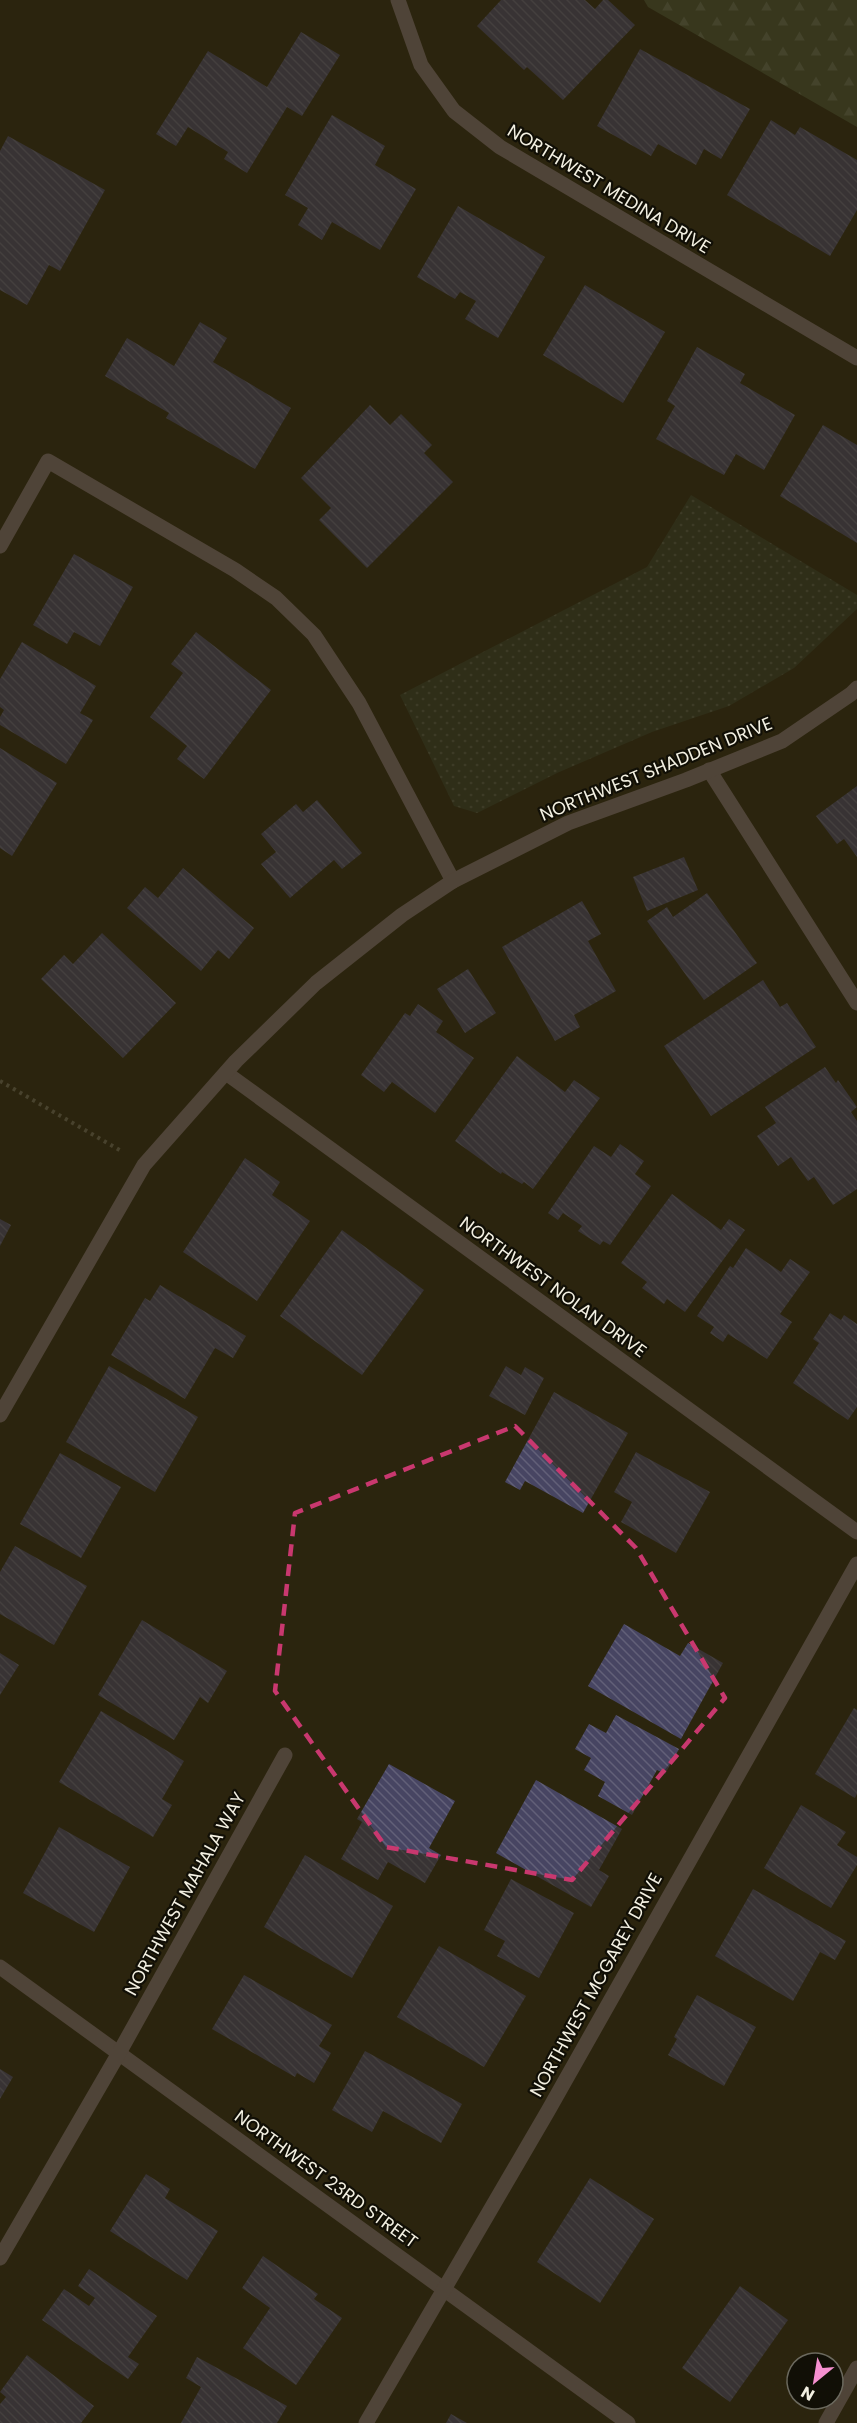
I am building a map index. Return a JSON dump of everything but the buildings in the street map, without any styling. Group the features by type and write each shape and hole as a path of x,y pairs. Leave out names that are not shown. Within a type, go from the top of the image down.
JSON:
{"street":[{"name":"NORTHWEST MEDINA DRIVE","path":"398,0 421,65 454,111 500,147 857,358"},
{"path":"0,546 48,461 235,570 276,598 314,635 359,704 453,881"},
{"name":"NORTHWEST SHADDEN DRIVE","path":"0,1415 144,1165 226,1072 316,983 402,915 453,881 568,823 782,741 857,688"},
{"path":"709,770 857,1003"},
{"name":"NORTHWEST NOLAN DRIVE","path":"226,1072 857,1532"},
{"name":"NORTHWEST MCGAREY DRIVE","path":"366,2423 548,2111 857,1564"},
{"name":"NORTHWEST MAHALA WAY","path":"0,2258 119,2053 285,1755"},
{"name":"NORTHWEST 23RD STREET","path":"0,1967 628,2423"},
{"path":"826,2423 857,2368"}],"path":[{"path":"0,1081 144,1165"}],"highlighted area":[{"path":"515,1426 636,1548 725,1698 572,1880 386,1847 275,1691 295,1513"}],"green space":[{"path":"644,0 857,0 857,127 648,7"},
{"path":"691,495 857,595 857,609 794,668 729,706 652,732 557,773 477,813 454,806 400,695 647,567"}]}
